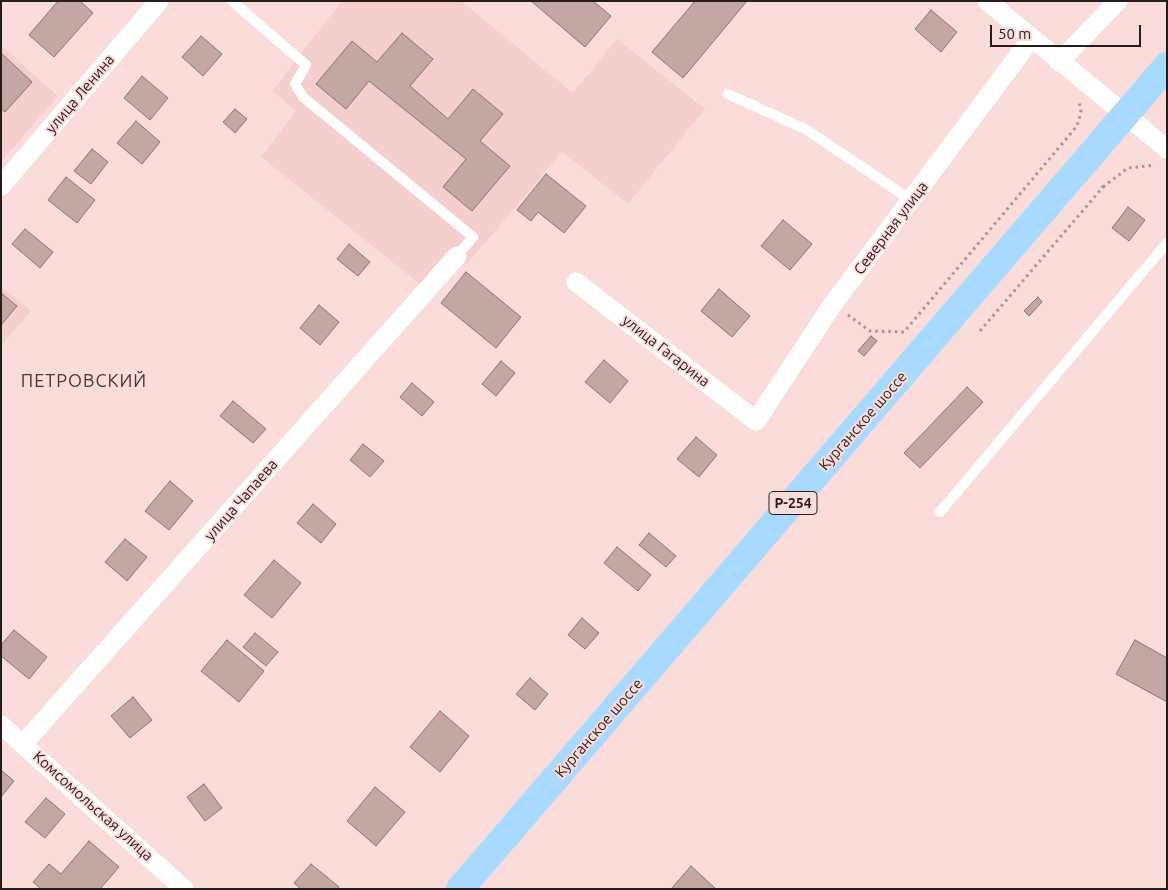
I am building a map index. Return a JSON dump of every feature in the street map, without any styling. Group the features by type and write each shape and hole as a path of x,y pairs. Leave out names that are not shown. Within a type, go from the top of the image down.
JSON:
{"main road":[{"name":"Курганское шоссе","path":"460,889 1167,66"}],"street":[{"name":"улица Ленина","path":"1,186 159,1"},
{"path":"987,1 1124,115 1165,157"},
{"path":"1059,62 1118,1"},
{"name":"Северная улица","path":"756,421 833,304 1032,39"},
{"name":"улица Чапаева","path":"23,744 457,256"},
{"name":"улица Гагарина","path":"576,282 756,421"},
{"name":"Комсомольская улица","path":"1,724 184,889"}],"lane":[{"path":"232,1 306,65 295,84 302,97 474,236 457,256"},
{"path":"728,94 807,130 911,200"},
{"path":"940,512 1167,243"}],"path":[{"path":"833,304 870,331 904,332 1077,126 1081,112 1077,94"},
{"path":"980,331 1102,187 1128,168 1165,157"}],"shaded area":[{"path":"342,1 461,1 573,93 617,39 705,109 628,204 562,152 467,264 450,249 421,285 261,157 296,111 272,91"},
{"path":"1,46 58,96 1,162"},
{"path":"1,287 31,311 1,346"}],"building":[{"path":"58,1 80,1 93,13 54,57 29,35"},
{"path":"531,1 593,1 611,16 585,47"},
{"path":"695,1 747,1 683,78 652,52"},
{"path":"931,10 957,32 941,52 915,29"},
{"path":"402,33 433,59 410,86 448,119 473,89 503,114 480,141 510,166 472,211 443,187 466,159 369,81 346,109 316,84 352,41 377,62"},
{"path":"201,36 222,54 203,76 182,57"},
{"path":"1,53 32,82 5,112 1,109"},
{"path":"142,76 168,98 150,120 124,98"},
{"path":"235,109 247,119 235,133 223,122"},
{"path":"136,121 160,142 142,164 117,143"},
{"path":"92,149 108,162 91,184 74,171"},
{"path":"546,174 586,206 564,233 538,212 531,221 517,210"},
{"path":"66,177 95,200 77,223 48,200"},
{"path":"1128,207 1145,220 1129,241 1112,228"},
{"path":"783,220 812,244 790,270 761,246"},
{"path":"25,229 53,252 40,268 12,244"},
{"path":"349,244 370,262 358,276 337,259"},
{"path":"466,272 521,317 496,348 441,303"},
{"path":"719,289 750,316 732,337 701,311"},
{"path":"1,293 17,306 1,325"},
{"path":"1038,297 1042,302 1029,316 1024,311"},
{"path":"319,305 339,322 320,345 300,328"},
{"path":"871,336 877,341 864,356 858,351"},
{"path":"604,360 628,381 610,403 585,382"},
{"path":"501,361 515,373 496,396 482,384"},
{"path":"412,383 434,402 422,416 400,397"},
{"path":"967,387 983,402 920,468 904,453"},
{"path":"233,401 266,429 253,443 220,416"},
{"path":"696,437 717,455 699,477 677,459"},
{"path":"363,444 384,461 370,477 350,460"},
{"path":"170,481 193,501 169,530 145,511"},
{"path":"313,504 336,524 321,543 297,523"},
{"path":"649,533 676,556 666,567 639,545"},
{"path":"125,539 147,557 127,581 105,562"},
{"path":"617,547 651,575 638,591 604,563"},
{"path":"274,560 301,583 272,618 244,595"},
{"path":"582,618 599,633 585,649 568,635"},
{"path":"14,630 47,657 29,679 1,656 1,645"},
{"path":"255,633 278,652 266,666 243,647"},
{"path":"227,640 264,671 239,702 201,671"},
{"path":"1135,640 1167,658 1167,702 1116,674"},
{"path":"530,678 548,694 535,710 516,694"},
{"path":"133,697 152,720 130,738 111,716"},
{"path":"440,711 469,736 440,772 410,747"},
{"path":"1,770 14,781 1,797"},
{"path":"204,784 222,808 205,821 187,797"},
{"path":"375,787 405,812 376,846 347,821"},
{"path":"46,798 65,814 45,838 25,822"},
{"path":"89,841 119,867 100,889 41,889 33,882 49,864 61,874"},
{"path":"311,864 339,887 337,889 301,889 294,883"},
{"path":"691,866 716,889 671,889"}],"district":[{"name":"ПЕТРОВСКИЙ","path":"84,381"}]}
